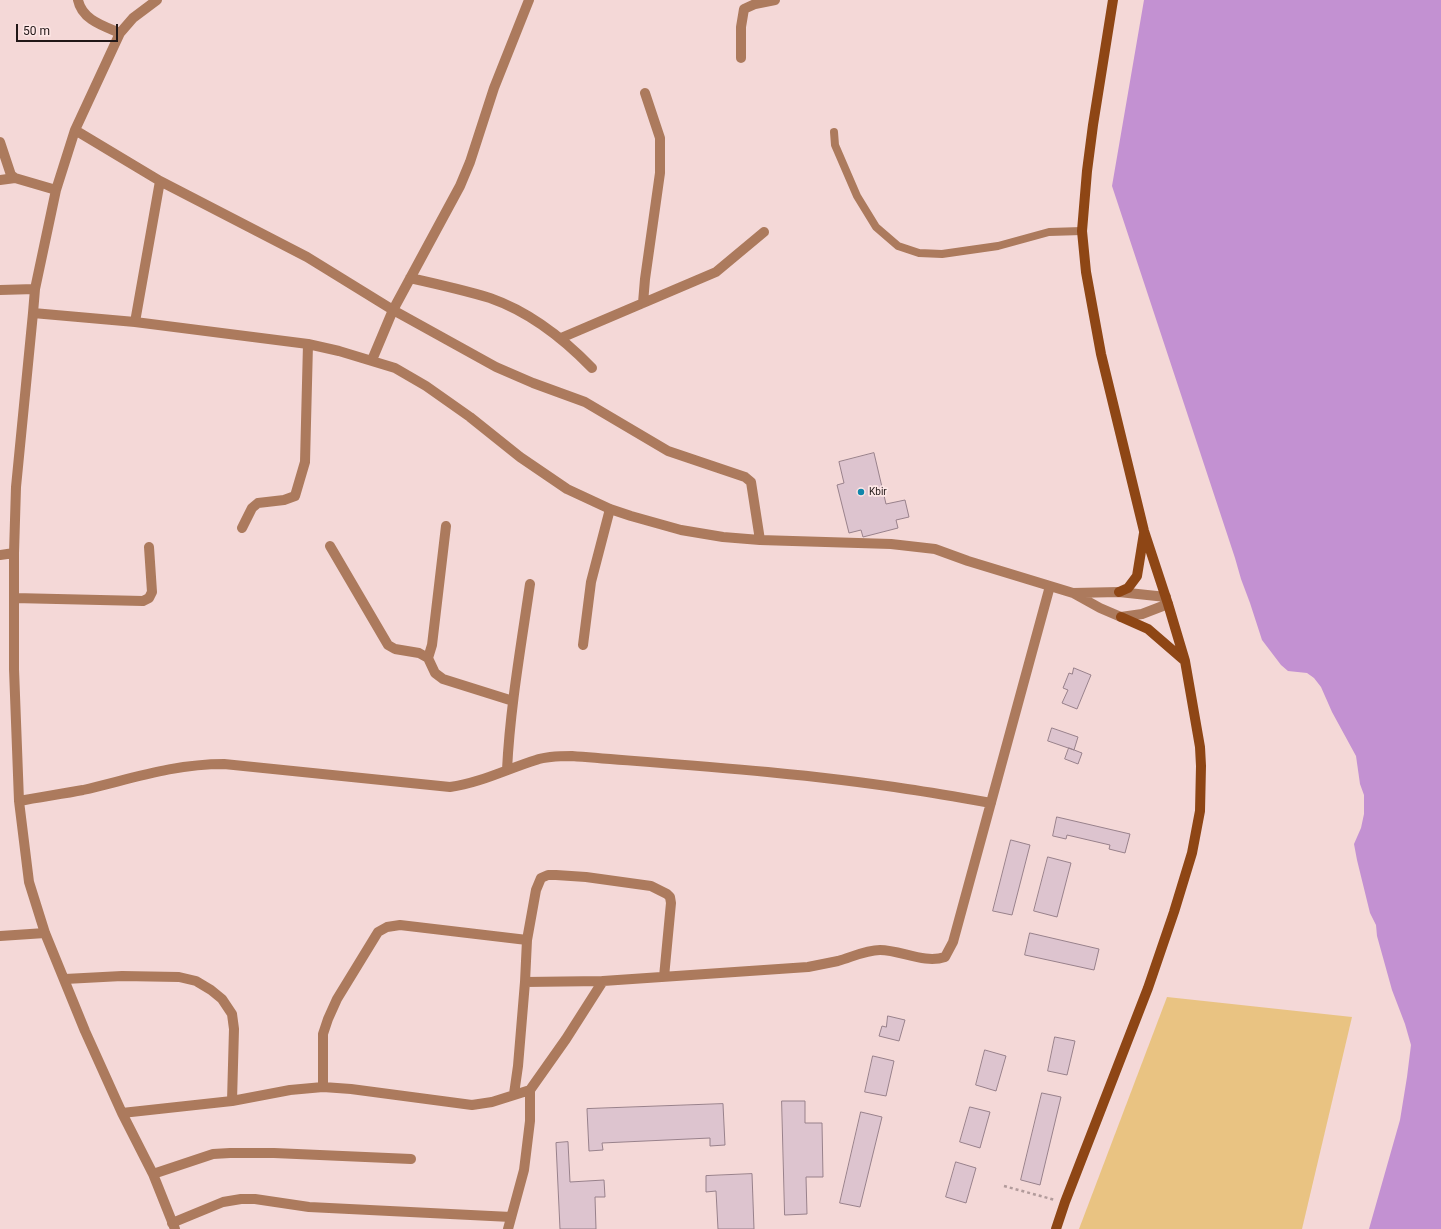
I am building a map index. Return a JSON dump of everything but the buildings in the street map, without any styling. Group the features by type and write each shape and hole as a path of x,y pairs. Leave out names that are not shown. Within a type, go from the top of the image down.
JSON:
{"street":[{"path":"78,0 79,6 88,18 120,33"},
{"path":"157,0 133,18 120,33 75,130 56,190 36,290 16,487 14,554 14,669 19,801 29,882 45,933 85,1031 122,1113 152,1174 174,1226 223,1202 241,1199 255,1199 308,1207 512,1217"},
{"path":"372,360 393,310 460,186 470,162 494,88 529,0"},
{"path":"741,58 741,27 744,9 754,4 775,0"},
{"path":"1056,1229 1065,1202 1148,988 1174,912 1197,831 1200,811 1200,747 1185,662 1144,531 1102,354 1086,272 1082,231 1087,171 1113,0"},
{"path":"643,303 660,173 660,138 645,93"},
{"path":"75,130 160,182 307,258 421,327 496,367 533,383 585,402 668,451 745,477 750,482 760,540"},
{"path":"0,142 11,175 15,178"},
{"path":"0,180 15,178 56,190"},
{"path":"135,322 160,182"},
{"path":"561,338 716,272 764,232"},
{"path":"410,278 490,298 509,306 531,318 561,338 592,368"},
{"path":"0,290 36,290"},
{"path":"33,314 135,322 308,344 372,360 395,368 426,386 470,417 520,457 567,489 610,509 681,530 723,537 760,540 891,544 935,549 968,561 1073,593 1100,608 1148,629 1185,662"},
{"path":"242,528 252,508 258,503 284,500 295,496 305,462 308,344"},
{"path":"583,645 590,582 610,509"},
{"path":"446,526 432,645 428,658 434,674 443,679 513,701"},
{"path":"1119,592 1128,588 1137,576 1144,531"},
{"path":"330,546 388,645 395,649 419,653 428,658"},
{"path":"14,598 143,601 148,598 152,592 148,547"},
{"path":"0,555 14,554"},
{"path":"507,770 508,740 530,584"},
{"path":"525,982 603,981 808,967 879,950 893,951 929,959 944,957 954,942 990,803 1050,586"},
{"path":"1073,593 1119,592 1167,601"},
{"path":"1121,617 1142,614 1167,601"},
{"path":"19,801 83,790 173,768 208,764 224,764 450,787 468,784 537,760 554,756 572,756 771,773 906,788 990,803"},
{"path":"514,1094 518,1066 527,940 538,881 543,876 556,875 586,877 651,886 662,890 670,897 664,977"},
{"path":"323,1088 323,1034 328,1019 337,999 378,932 387,927 400,925 527,940"},
{"path":"0,936 45,933"},
{"path":"65,979 122,976 179,977 196,981 211,990 222,999 232,1014 234,1029 232,1101"},
{"path":"508,1229 524,1170 530,1122 530,1090 603,981"},
{"path":"122,1113 232,1101 290,1090 323,1088 350,1089 472,1105 492,1102 530,1090"},
{"path":"152,1174 201,1157 213,1154 230,1153 411,1159"}],"lane":[{"path":"834,132 835,144 856,196 876,227 898,246 919,253 942,254 998,246 1049,232 1082,231"}],"path":[{"path":"1004,1186 1065,1202"}],"shaded area":[{"path":"1144,0 1441,0 1441,1229 1369,1229 1400,1120 1411,1045 1392,990 1377,936 1376,925 1370,913 1357,860 1354,844 1361,828 1364,814 1364,795 1360,784 1356,756 1332,712 1321,687 1314,678 1307,673 1288,671 1281,665 1262,640 1112,186"},
{"path":"1167,997 1352,1017 1302,1229 1079,1229"}],"place":[{"name":"Kbir","path":"861,492"}]}
